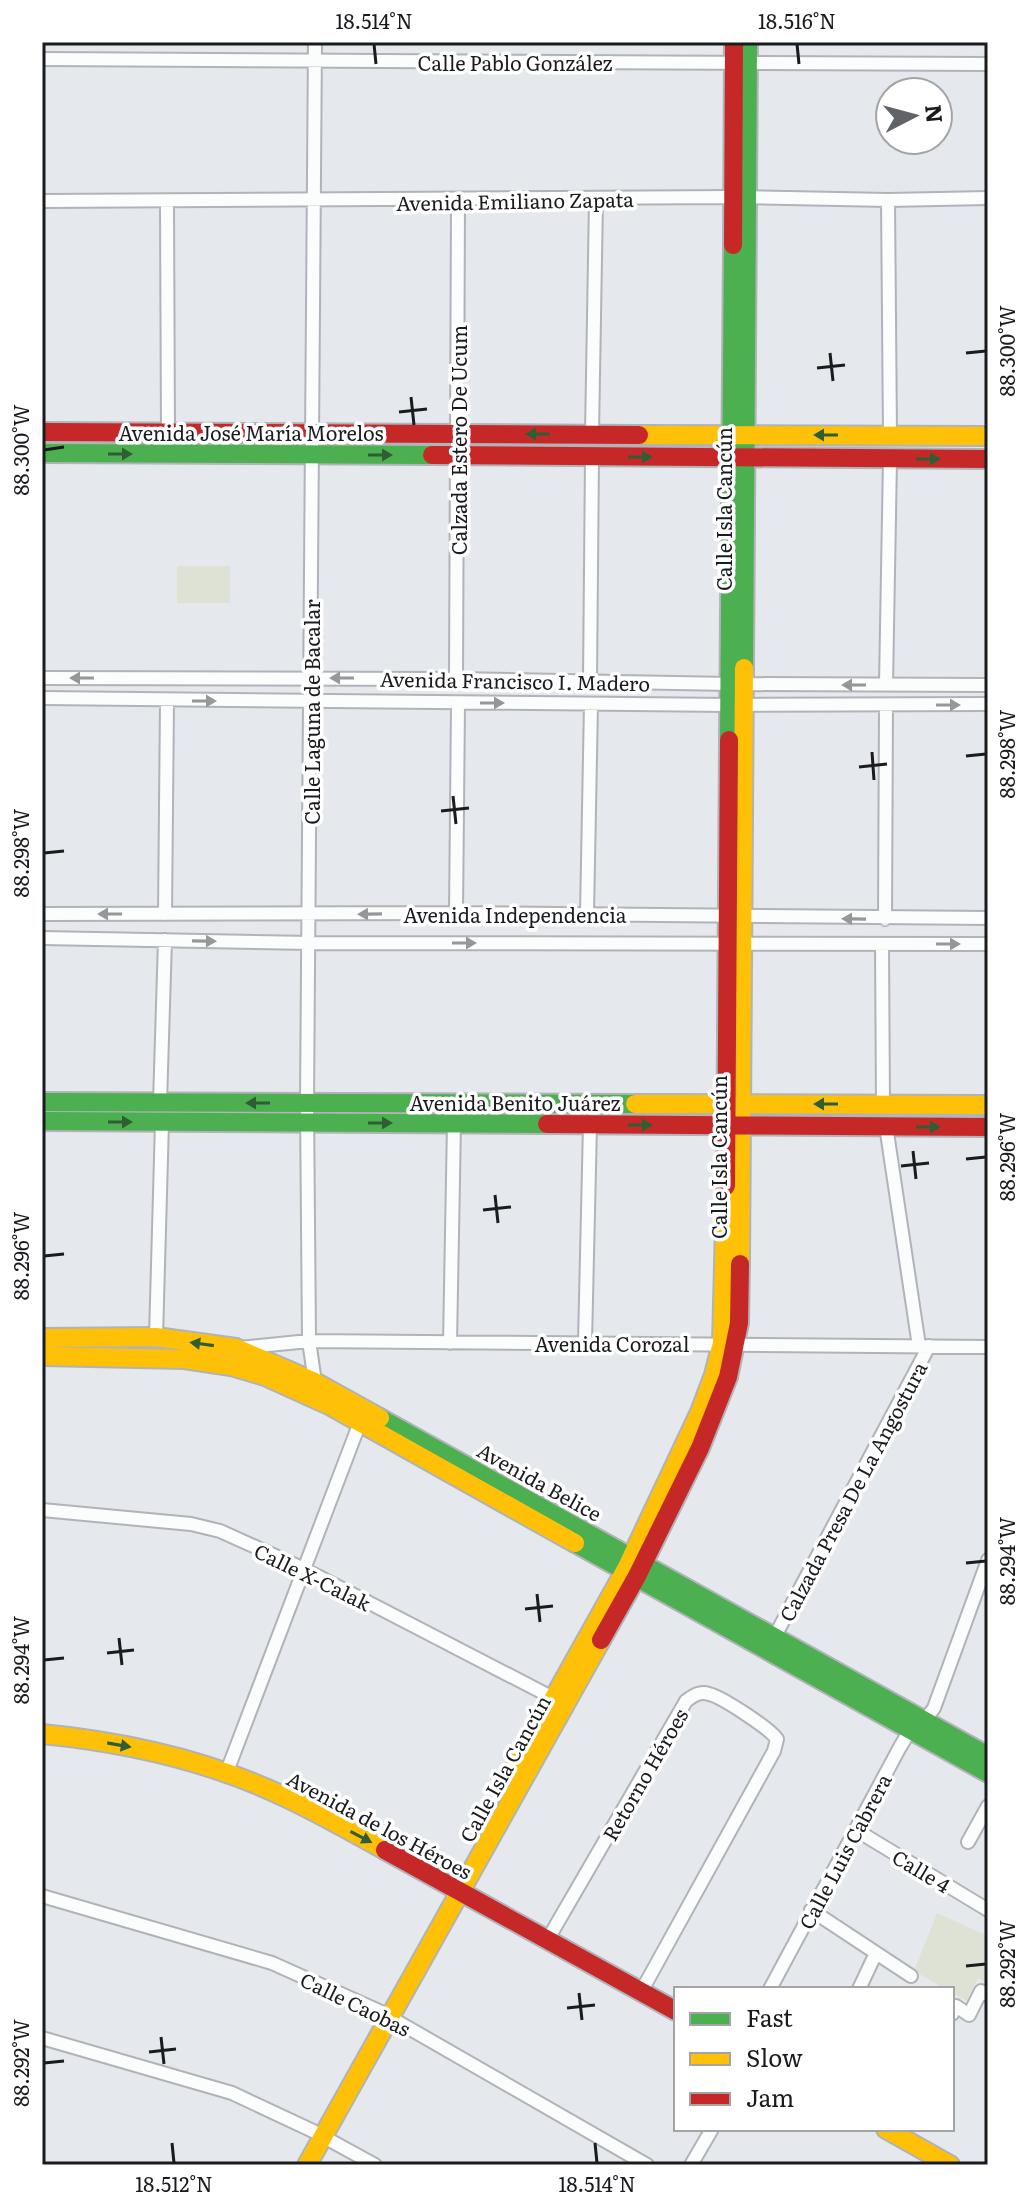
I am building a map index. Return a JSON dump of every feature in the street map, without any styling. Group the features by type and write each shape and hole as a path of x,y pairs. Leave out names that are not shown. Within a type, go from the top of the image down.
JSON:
{"street":[{"name":"Calle Laguna de Bacalar","path":"315,42 307,1103 309,1341 315,1382"},
{"name":"Calle Isla Cancún","path":"734,42 741,61"},
{"name":"Calle Isla Cancún","path":"294,2165 318,2134 635,1566 704,1436 728,1377 725,1291 734,1125 741,61 748,42"},
{"name":"Calle Pablo González","path":"42,59 315,63 741,61 988,64"},
{"name":"Avenida Emiliano Zapata","path":"42,201 988,198"},
{"path":"592,434 596,200"},
{"path":"888,200 890,435"},
{"name":"Calzada Estero De Ucum","path":"456,679 458,201"},
{"path":"167,202 168,433"},
{"name":"Avenida José María Morelos","path":"42,432 988,436"},
{"name":"Avenida José María Morelos","path":"42,453 988,459"},
{"path":"590,681 592,457"},
{"path":"886,685 890,459"},
{"name":"Avenida Francisco I. Madero","path":"42,678 988,685"},
{"name":"Avenida Francisco I. Madero","path":"42,698 736,705 988,704"},
{"path":"165,914 167,701"},
{"path":"456,913 458,703"},
{"path":"587,914 591,704"},
{"path":"885,919 886,705"},
{"name":"Avenida Independencia","path":"42,914 456,913 988,918"},
{"name":"Avenida Independencia","path":"42,938 310,943 988,944"},
{"path":"160,1103 165,940"},
{"path":"882,944 883,1104"},
{"name":"Avenida Benito Juárez","path":"42,1102 988,1105"},
{"name":"Avenida Benito Juárez","path":"42,1121 988,1127"},
{"path":"156,1337 162,1122"},
{"path":"450,1343 454,1124"},
{"path":"585,1342 590,1125"},
{"name":"Calzada Presa De La Angostura","path":"775,1636 924,1346 886,1126"},
{"name":"Avenida Belice","path":"42,1338 156,1337 236,1348 315,1382 362,1417"},
{"name":"Avenida Corozal","path":"236,1348 309,1341 988,1347"},
{"name":"Avenida Belice","path":"42,1356 165,1357 232,1366 310,1393 362,1417 635,1566 918,1725 988,1756"},
{"path":"226,1774 362,1417"},
{"name":"Calle X-Calak","path":"42,1510 191,1524 220,1531 304,1569 560,1702"},
{"name":"Calle Luis Cabrera","path":"771,1987 856,1830 918,1725 934,1708 988,1560"},
{"name":"Avenida Belice","path":"635,1566 775,1636 918,1725 988,1773"},
{"name":"Retorno Héroes","path":"548,1939 686,1701 697,1694 710,1694 770,1730 777,1739 774,1751 641,1992"},
{"name":"Avenida de los Héroes","path":"42,1734 151,1750 281,1795 674,2010"},
{"path":"968,1842 988,1806"},
{"name":"Calle 4","path":"856,1830 988,1910"},
{"name":"Calle Caobas","path":"42,1896 272,1963 384,2014 647,2165"},
{"path":"811,1910 911,1976"},
{"path":"860,1987 876,1953"},
{"path":"954,2010 956,2006 969,2015 981,1991 988,1995"},
{"path":"42,2038 232,2093 375,2165"},
{"path":"691,2165 711,2131"},
{"path":"892,2131 950,2165"},
{"name":"Calle Isla Cancún","path":"307,2165 318,2134"}],"shaded area":[{"path":"177,566 230,566 230,603 177,603"},
{"path":"937,1913 988,1936 988,1983 978,1978 967,2001 954,1994 954,1987 942,1987 914,1971"}],"traffic: fast":[{"path":"744,668 748,42"},
{"path":"729,740 733,245"},
{"path":"42,453 432,455"},
{"path":"42,1102 635,1104"},
{"path":"42,1121 547,1124"},
{"path":"380,1418 988,1756"},
{"path":"575,1543 988,1773"}],"traffic: slow":[{"path":"639,435 988,436"},
{"path":"740,1264 744,668"},
{"path":"635,1104 988,1105"},
{"path":"512,1773 626,1569 700,1412 714,1375 722,1343 726,1186"},
{"path":"42,1338 156,1337 236,1348 315,1382 380,1418"},
{"path":"42,1356 184,1359 231,1366 265,1376 329,1405 575,1543"},
{"path":"307,2165 601,1640"},
{"path":"42,1734 165,1754 225,1772 296,1802 385,1850"},
{"path":"890,2131 950,2165"}],"traffic: jam":[{"path":"733,245 734,42"},
{"path":"42,432 639,435"},
{"path":"432,455 988,459"},
{"path":"726,1186 729,740"},
{"path":"547,1124 988,1127"},
{"path":"601,1640 637,1576 700,1448 728,1377 739,1323 740,1264"},
{"path":"385,1850 674,2010"}]}
